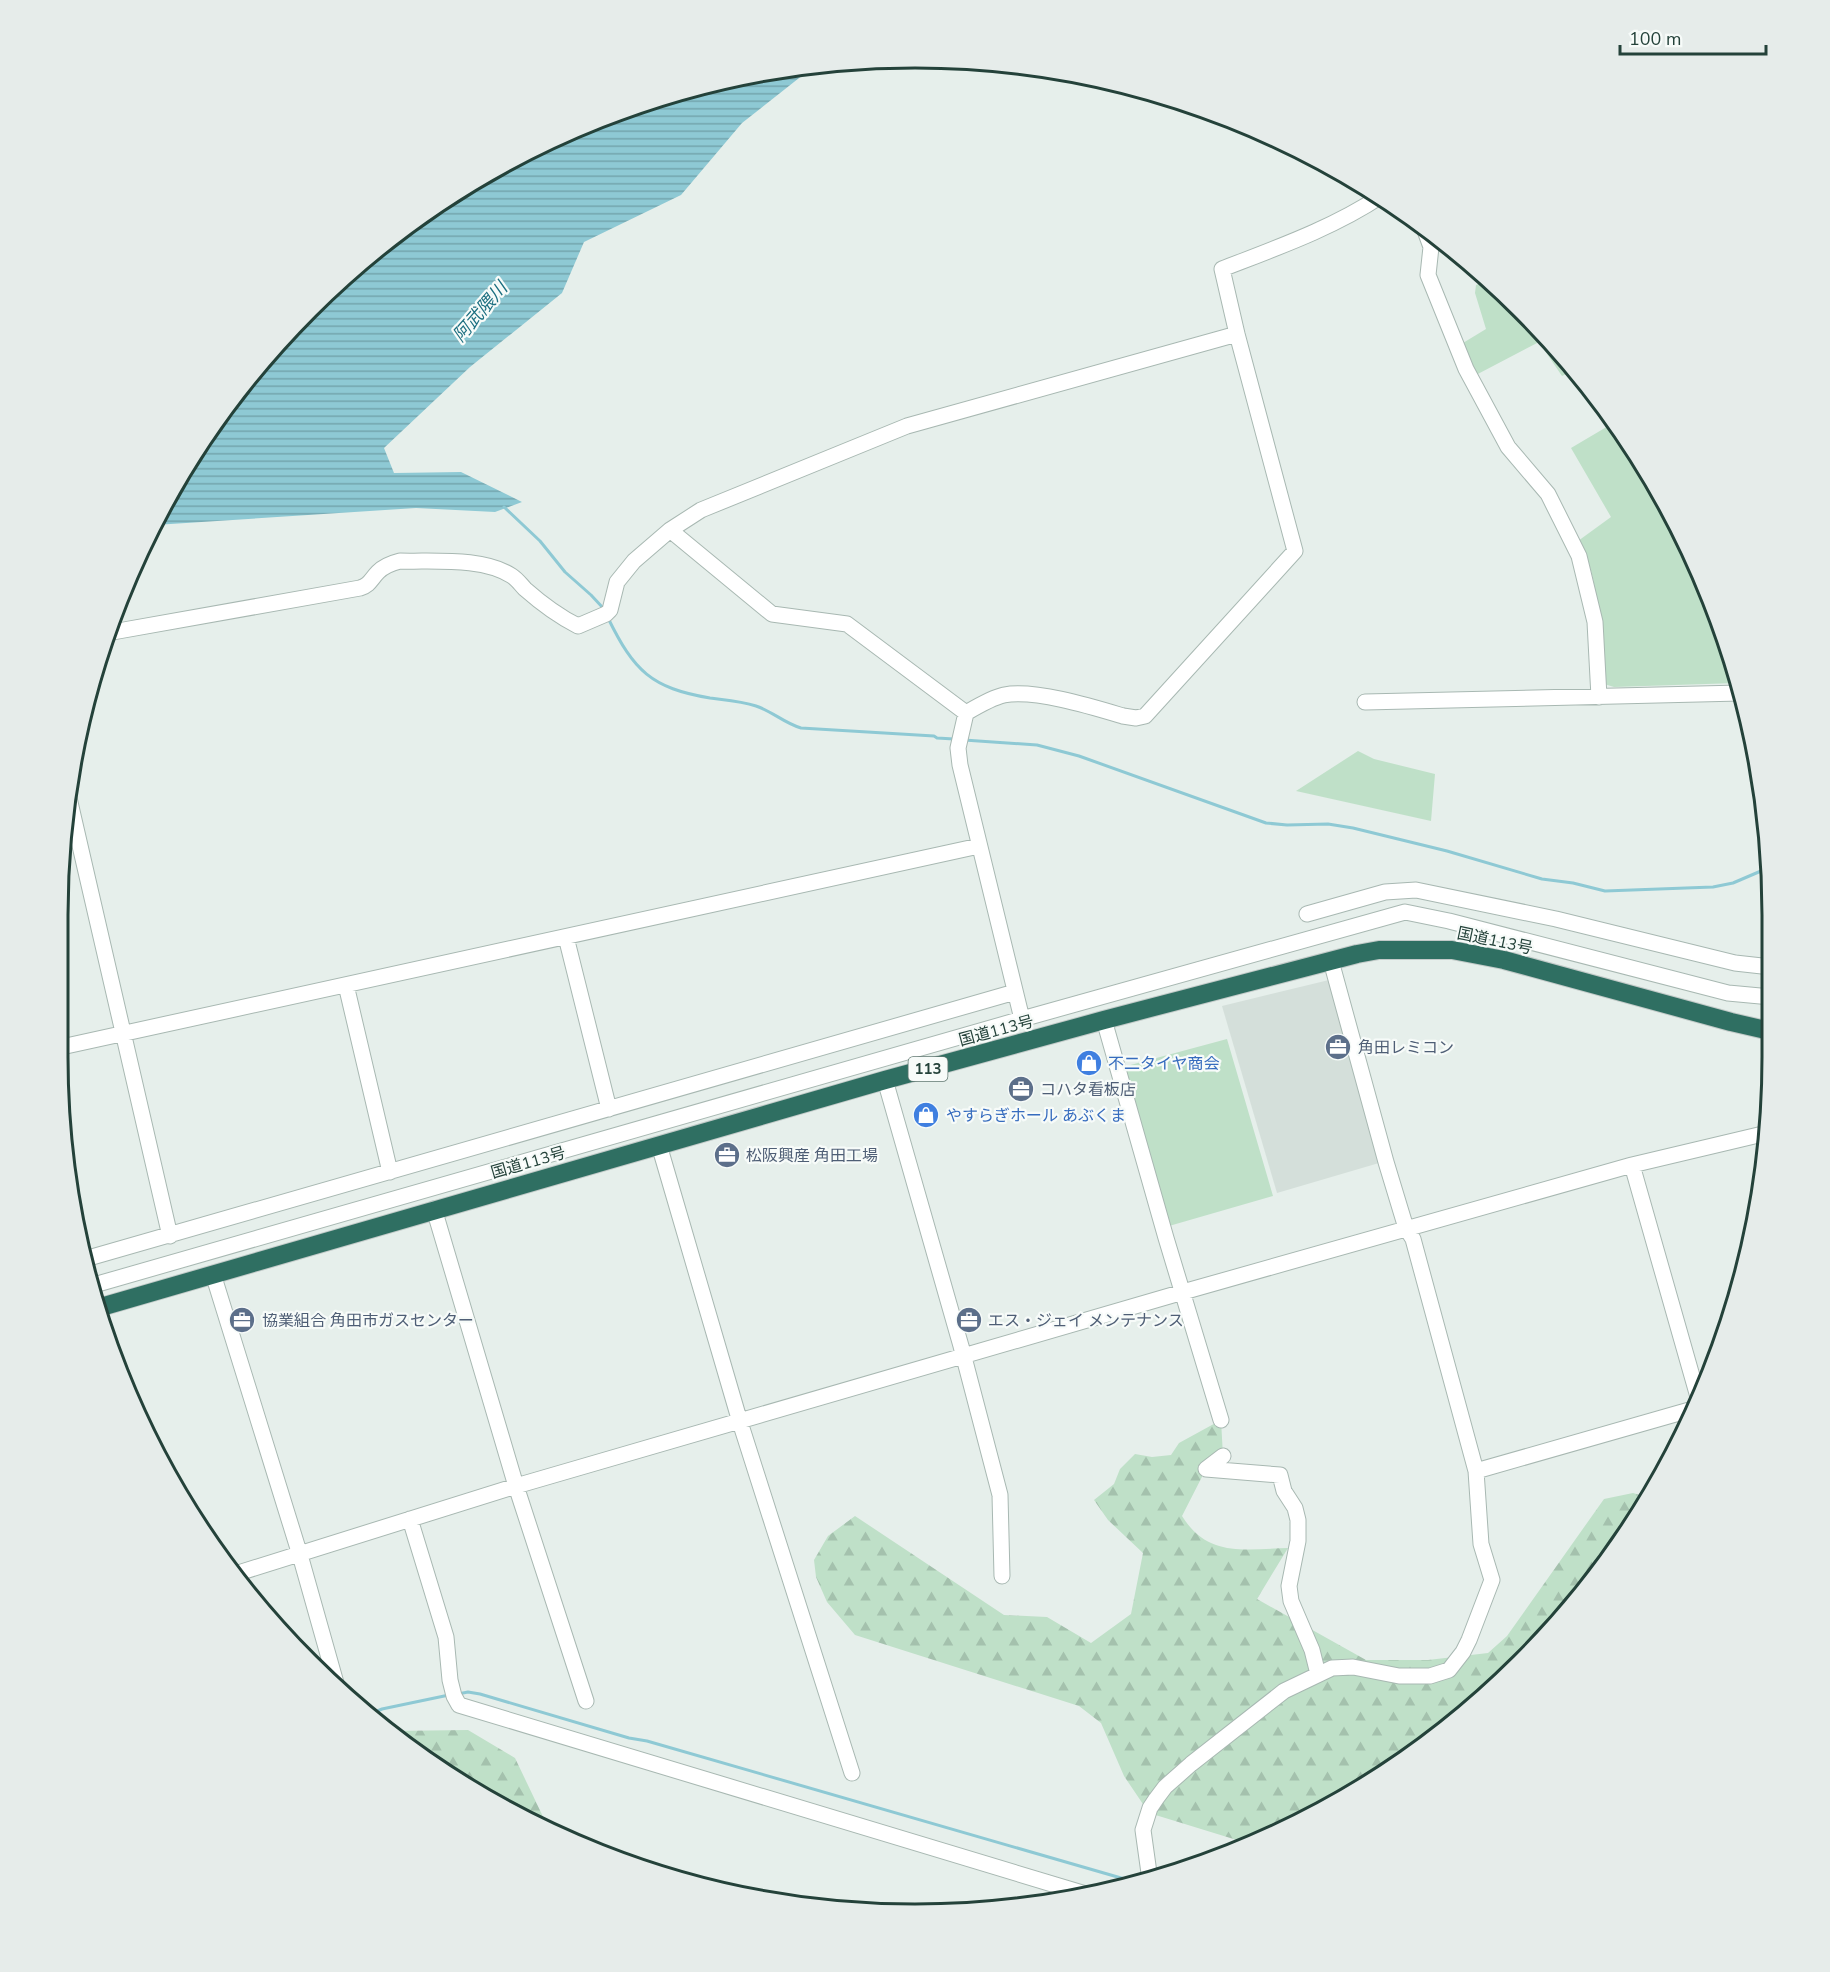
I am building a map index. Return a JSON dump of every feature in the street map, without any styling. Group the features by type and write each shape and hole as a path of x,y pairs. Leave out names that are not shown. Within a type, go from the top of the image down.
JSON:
{"highway":[{"name":"国道113号","path":"105,1306 885,1080 1104,1020 1379,950 1452,950 1504,960 1762,1029"}],"street":[{"path":"966,713 1003,695 1018,694 1050,697 1123,716 1136,718 1145,716 1295,551 1222,269 1341,218 1372,201"},
{"path":"1430,242 1428,275 1466,369 1508,447 1548,494 1579,556 1595,622 1599,697"},
{"path":"116,631 360,588 368,586 379,571 400,561 478,564 499,569 515,578 557,615 578,626 606,614 610,610 616,582 634,561 670,530 701,510 907,426 1237,334"},
{"path":"670,530 772,614 847,624 966,713"},
{"path":"1365,702 1733,693"},
{"path":"966,713 958,748 960,765 1022,1019"},
{"path":"74,818 170,1236"},
{"path":"68,1046 980,846"},
{"path":"1307,914 1385,892 1416,890 1556,919 1734,963 1762,966"},
{"path":"98,1284 1022,1019 1405,912 1449,921 1728,993 1762,996"},
{"path":"566,938 609,1108"},
{"path":"1149,1872 1143,1830 1150,1808 1165,1787 1284,1691 1332,1668 1353,1667 1399,1676 1431,1676 1449,1670 1463,1652 1492,1580 1481,1544 1476,1471 1413,1239 1406,1228 1331,961"},
{"path":"346,985 390,1172"},
{"path":"92,1258 1015,992"},
{"path":"1104,1020 1221,1420"},
{"path":"885,1080 1000,1494 1002,1576"},
{"path":"242,1572 516,1486 1183,1292 1632,1166 1759,1135"},
{"path":"659,1145 740,1422 852,1773"},
{"path":"1632,1166 1695,1387"},
{"path":"434,1209 516,1486 586,1701"},
{"path":"213,1274 300,1555 333,1672"},
{"path":"1476,1471 1684,1412"},
{"path":"1222,1456 1206,1469 1280,1475 1284,1491 1295,1508 1298,1520 1298,1541 1289,1586 1291,1601 1312,1650 1318,1674"},
{"path":"410,1519 446,1637 450,1680 459,1705 1070,1890"}],"shaded area":[{"path":"1329,980 1379,1163 1277,1193 1222,1006"}],"green space":[{"path":"1480,283 1539,342 1474,376 1458,346 1486,329 1475,293 1476,285"},
{"path":"1540,343 1567,374 1562,376"},
{"path":"1607,427 1620,444 1675,540 1698,591 1730,683 1614,687 1601,683 1595,588 1586,555 1578,541 1611,517 1571,448"},
{"path":"1358,751 1374,759 1435,774 1431,821 1296,791"},
{"path":"1227,1039 1273,1196 1169,1226 1123,1067"},
{"path":"1221,1420 1223,1456 1206,1469 1182,1516 1203,1539 1216,1545 1242,1549 1288,1548 1257,1599 1366,1660 1428,1660 1488,1653 1507,1636 1604,1499 1633,1493 1640,1495 1620,1528 1552,1616 1474,1694 1386,1762 1290,1817 1238,1840 1149,1813 1124,1776 1101,1723 1079,1706 855,1635 827,1602 816,1577 814,1560 828,1536 855,1516 1004,1615 1047,1617 1091,1643 1131,1614 1143,1553 1108,1520 1094,1500 1114,1484 1120,1469 1135,1454 1152,1457 1171,1455 1179,1443"},
{"path":"468,1730 515,1758 544,1819 491,1791 444,1762 402,1731"}],"water":[{"name":"阿武隈川","path":"803,75 742,123 681,195 584,242 562,293 470,367 384,448 394,473 461,472 522,502 495,512 416,508 163,524 210,444 278,356 356,278 444,210 540,155 643,112 696,96"}],"waterway":[{"path":"504,507 540,541 565,572 604,609"},
{"path":"608,618 636,664 647,674 673,689 756,706 801,728 954,739"},
{"path":"964,740 1037,745 1079,756 1266,823 1328,824 1353,828 1447,851 1542,879 1573,883 1605,891 1713,887 1733,883 1761,871"},
{"path":"458,1694 468,1692 480,1694 1123,1878"},
{"path":"377,1711 449,1695"}],"place":[{"name":"角田レミコン","path":"1338,1047"},
{"name":"不二タイヤ商会","path":"1089,1063"},
{"name":"コハタ看板店","path":"1021,1089"},
{"name":"やすらぎホール あぶくま","path":"926,1115"},
{"name":"松阪興産 角田工場","path":"727,1155"},
{"name":"協業組合 角田市ガスセンター","path":"242,1320"},
{"name":"エス・ジェイ メンテナンス","path":"969,1320"}]}
